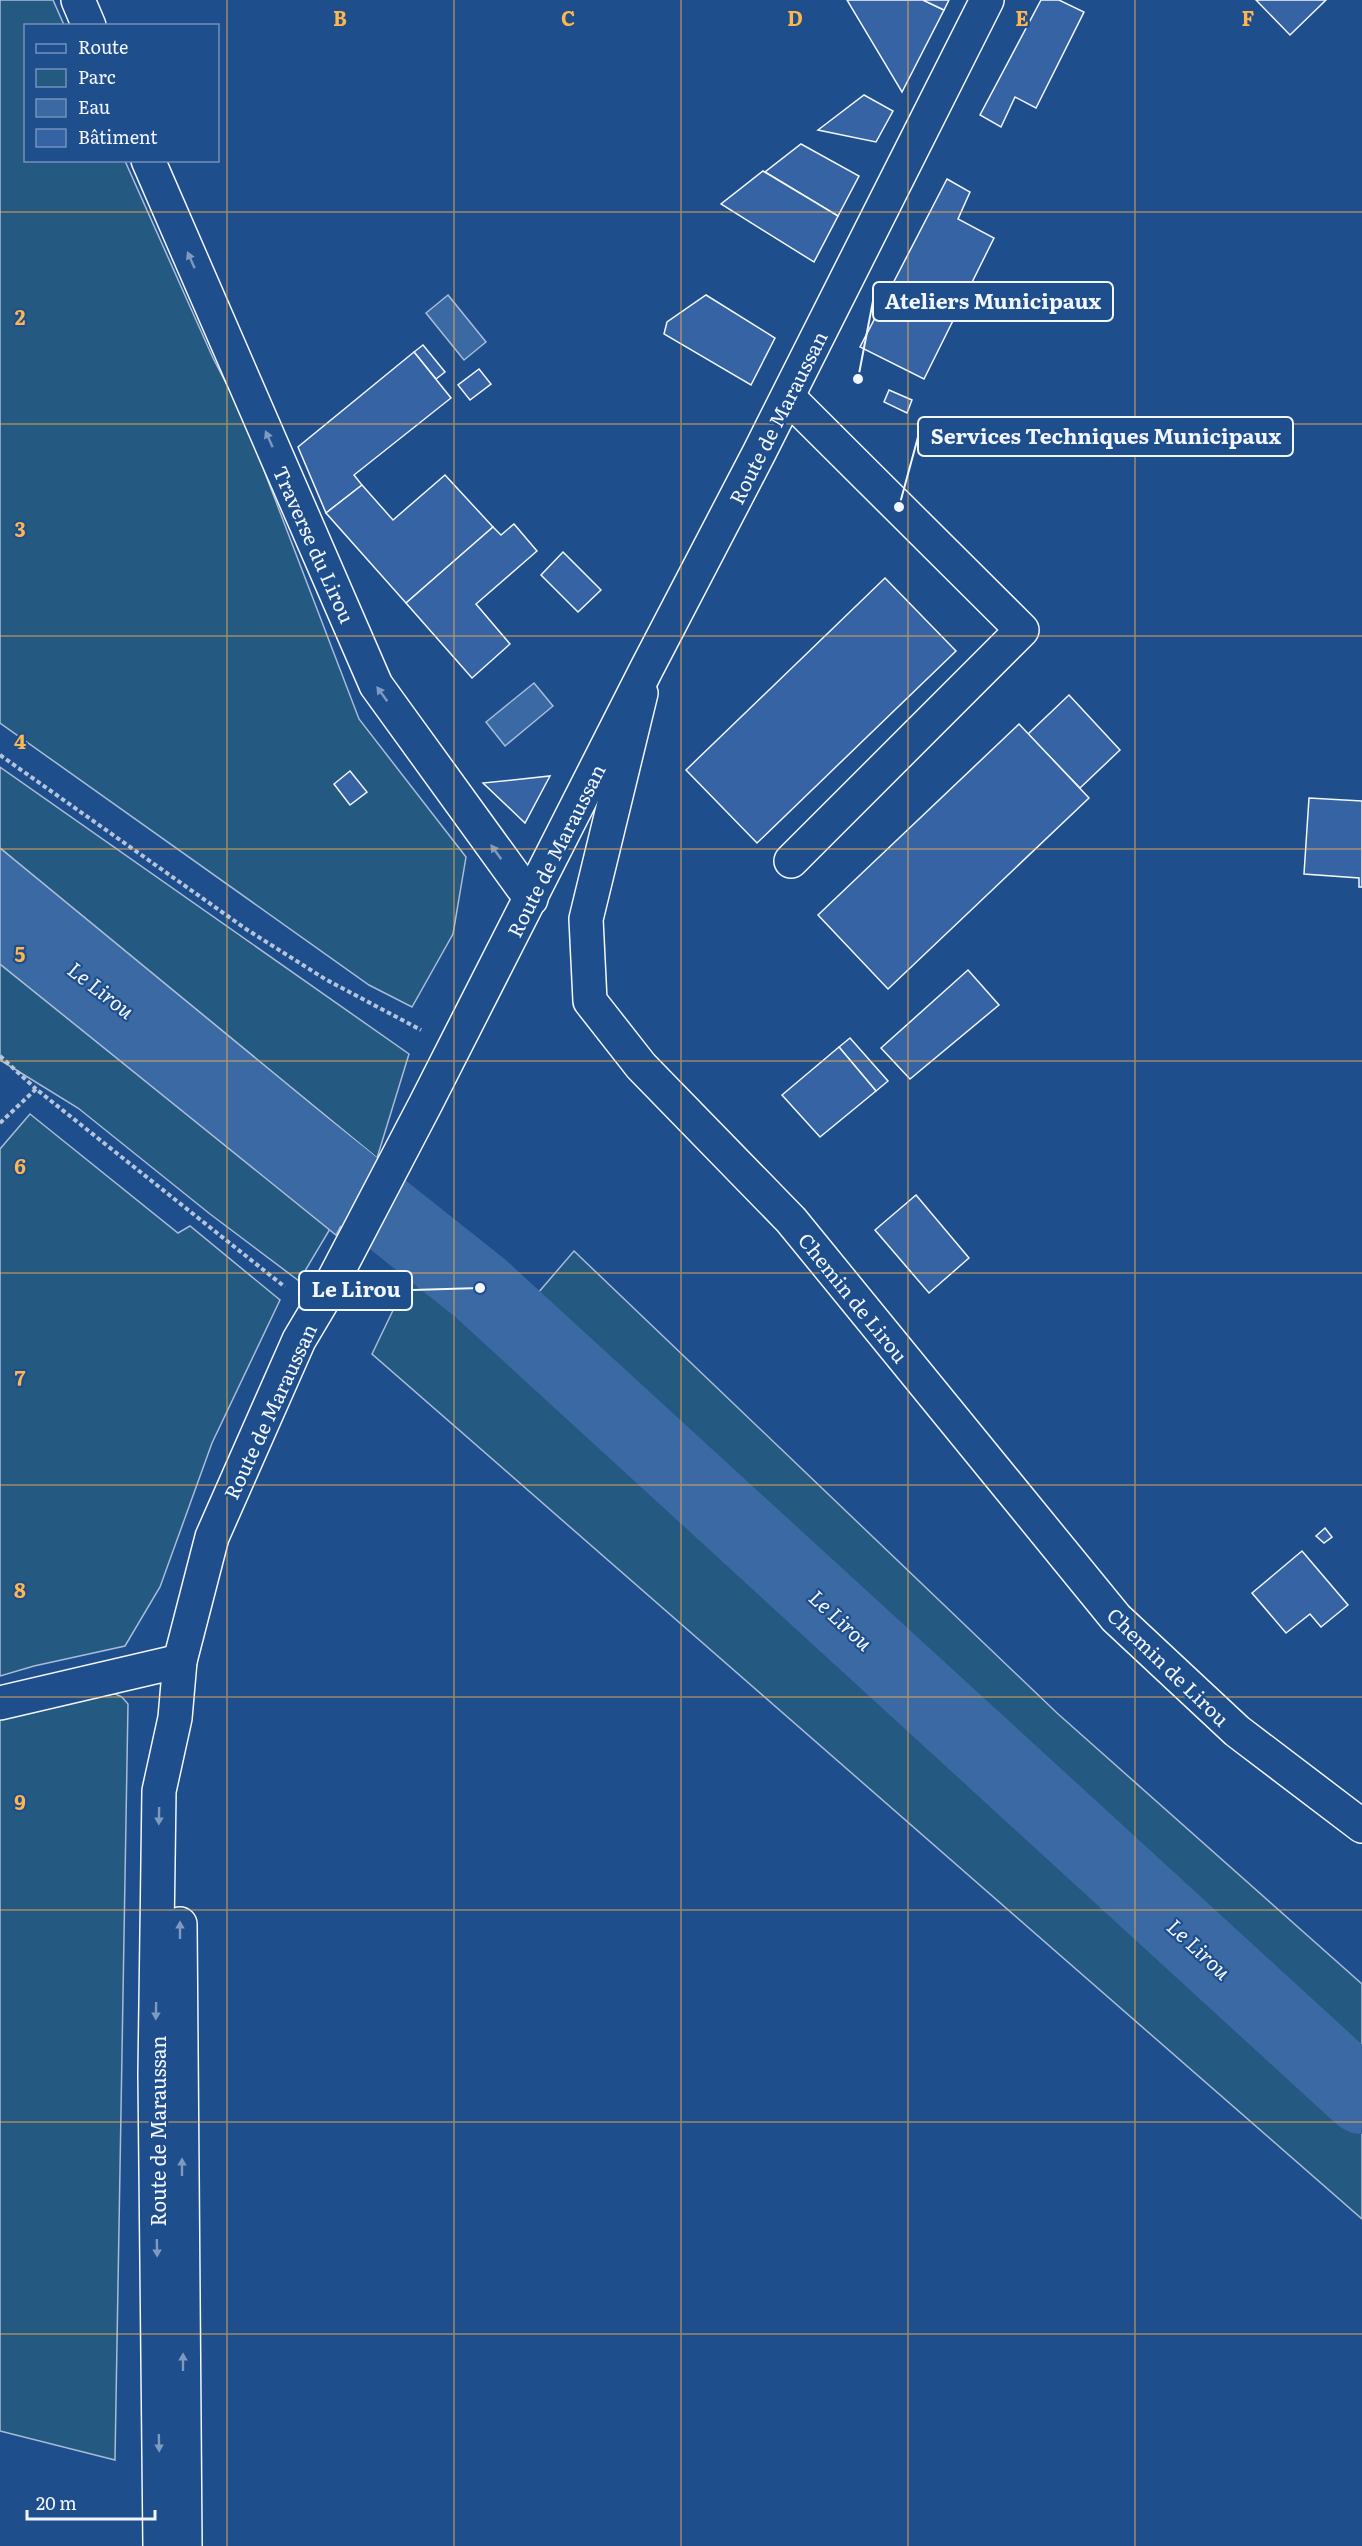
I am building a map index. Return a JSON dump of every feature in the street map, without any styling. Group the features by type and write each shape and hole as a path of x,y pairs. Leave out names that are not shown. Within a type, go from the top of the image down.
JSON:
{"main road":[{"path":"78,0 88,24"},
{"name":"Route de Maraussan","path":"160,2546 155,2074 159,1791 175,1718 180,1661 212,1537 299,1340 320,1305 531,899 647,668 788,397 987,0"},
{"name":"Traverse du Lirou","path":"149,162 376,685 531,899"},
{"path":"788,397 1022,630 791,861"},
{"name":"Chemin de Lirou","path":"647,668 586,919 590,1001 641,1066 791,1220 1116,1618 1238,1731 1362,1826"},
{"path":"0,1703 180,1661"},
{"name":"Route de Maraussan","path":"175,1718 182,1790 180,1933 184,2546"}],"path":[{"path":"0,755 246,929 325,979 454,1047"},
{"path":"0,1056 36,1089 320,1305"},
{"path":"0,1123 36,1089"}],"green space":[{"path":"0,0 53,0 64,24 24,24 24,162 125,162 213,358 244,418 359,719 466,857 453,934 412,1007 369,985 0,723"},
{"path":"0,767 409,1054 377,1158 0,848"},
{"path":"0,964 330,1229 299,1281 210,1214 78,1108 0,1060"},
{"path":"30,1114 178,1233 190,1226 280,1300 212,1443 160,1587 125,1646 0,1676 0,1149"},
{"path":"574,1251 1057,1713 1362,1984 1362,2219 372,1354 397,1302 420,1267 494,1323 945,1734 973,1703 538,1293"},
{"path":"109,1691 122,1697 128,1704 115,2460 0,2431 0,1714"}],"water":[{"path":"448,295 486,342 464,360 426,313"},
{"path":"534,683 553,706 505,746 486,722"},
{"path":"0,848 377,1158 336,1235 0,964"}],"building":[{"path":"847,0 923,0 944,10 902,92"},
{"path":"923,0 949,0 944,10"},
{"path":"1041,0 1059,0 1084,12 1036,108 1015,97 1001,127 980,115"},
{"path":"1256,0 1326,0 1290,35"},
{"path":"864,95 893,111 876,142 818,130"},
{"path":"801,144 859,176 838,216 765,172"},
{"path":"763,171 838,216 814,262 721,204"},
{"path":"947,179 970,192 958,219 994,238 924,379 860,347"},
{"path":"706,295 775,338 751,385 664,334 667,322"},
{"path":"423,345 445,372 436,379 414,352"},
{"path":"414,352 451,398 354,475 362,485 326,513 298,447"},
{"path":"479,369 491,384 470,400 458,385"},
{"path":"889,390 912,400 907,413 884,402"},
{"path":"445,475 493,527 406,603 326,513 362,485 393,520"},
{"path":"514,524 537,551 476,604 510,644 472,678 406,603 493,527 501,535"},
{"path":"563,552 601,590 578,612 541,575"},
{"path":"885,578 956,651 757,843 686,770"},
{"path":"1069,695 1120,750 1080,788 1028,734"},
{"path":"1019,724 1089,798 888,989 818,915"},
{"path":"350,771 367,792 350,805 334,784"},
{"path":"550,776 525,823 483,783"},
{"path":"1309,798 1362,801 1362,887 1359,887 1359,878 1304,874"},
{"path":"968,970 999,1005 910,1079 881,1048"},
{"path":"850,1038 888,1081 876,1091 839,1047"},
{"path":"839,1047 876,1091 820,1137 782,1095"},
{"path":"916,1195 969,1258 929,1293 875,1230"},
{"path":"1325,1528 1332,1537 1324,1543 1316,1536"},
{"path":"1302,1551 1348,1605 1321,1627 1310,1614 1286,1633 1252,1593"}],"waterway":[{"name":"Le Lirou","path":"276,1126 480,1288 1362,2096"}],"place":[{"name":"Ateliers Municipaux","path":"858,379"},
{"name":"Services Techniques Municipaux","path":"899,507"},
{"name":"Le Lirou","path":"480,1288"}]}
